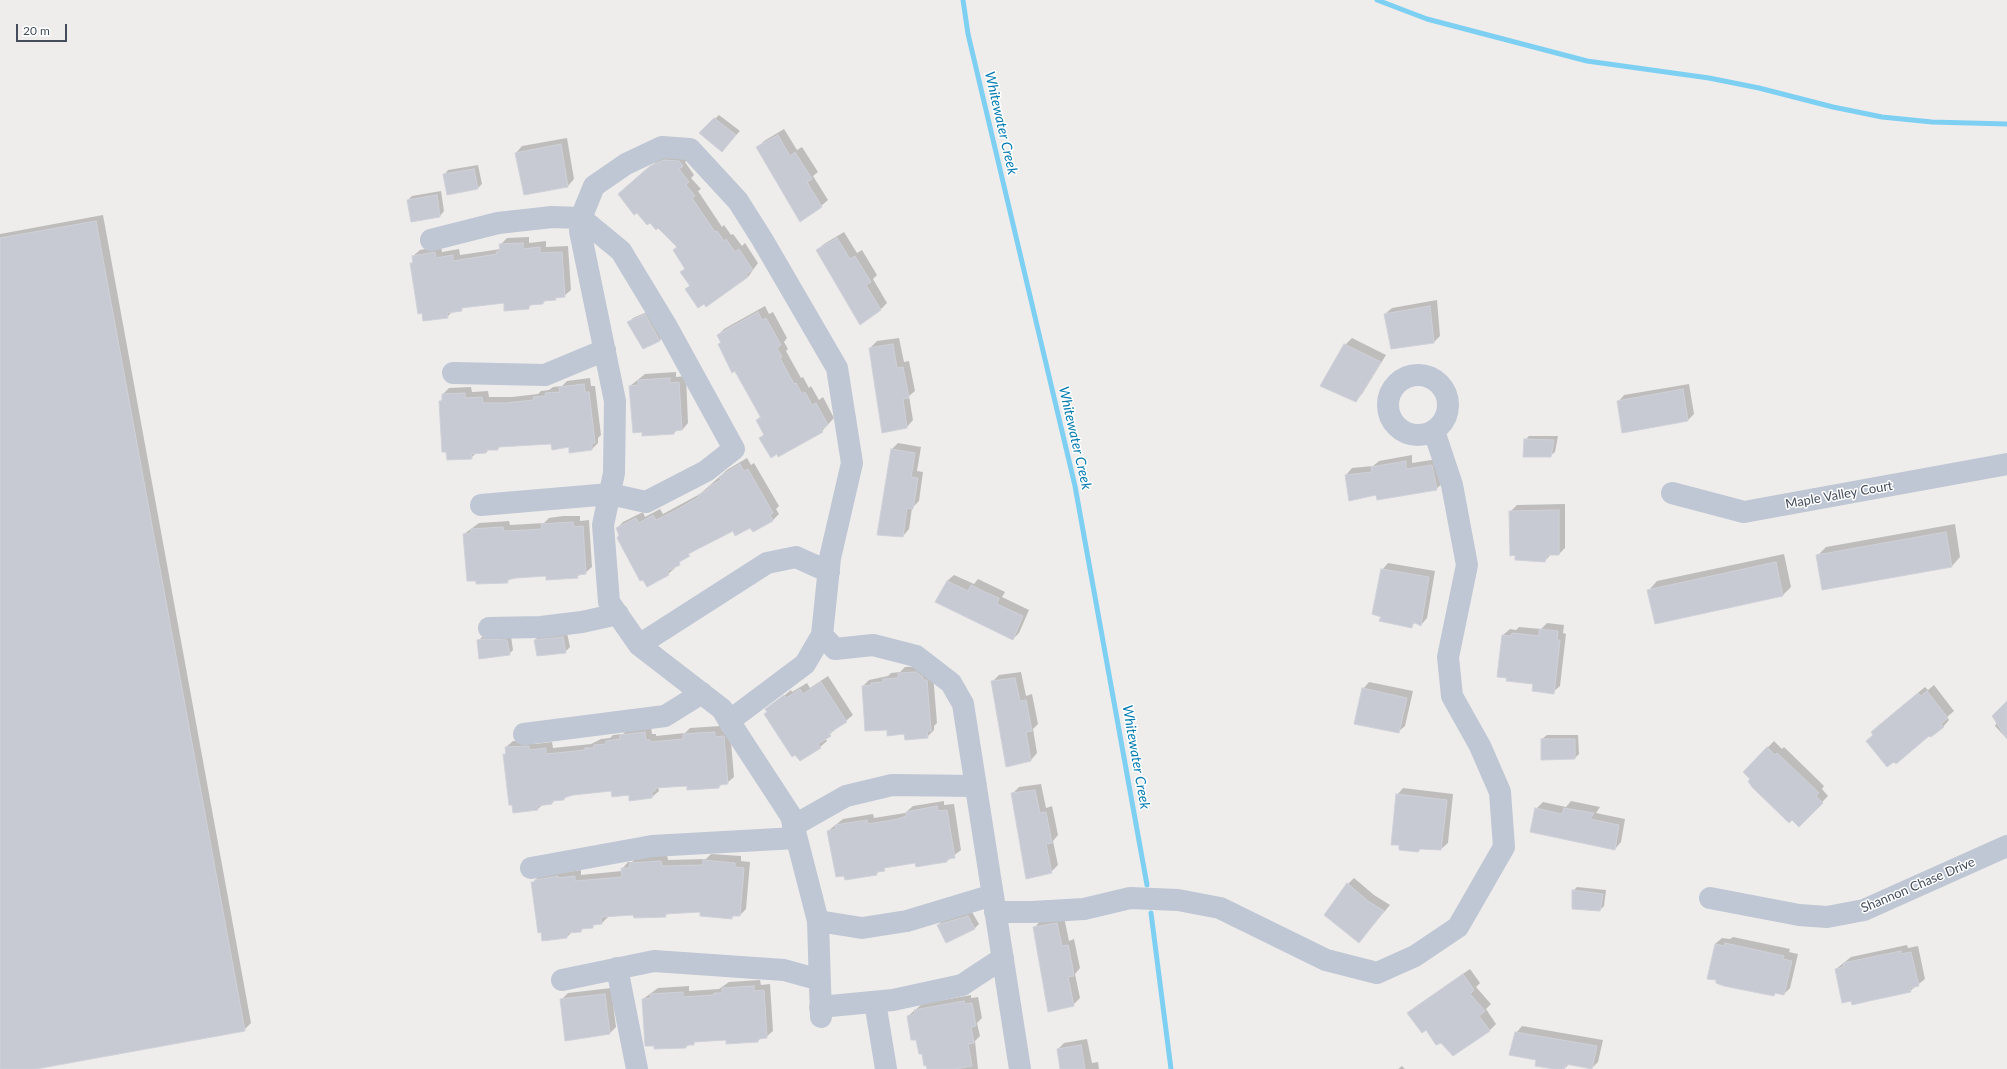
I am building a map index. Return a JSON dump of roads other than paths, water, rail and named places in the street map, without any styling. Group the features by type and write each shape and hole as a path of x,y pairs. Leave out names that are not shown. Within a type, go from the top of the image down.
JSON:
{"street":[{"path":"729,721 805,664 822,635 830,558 852,463 837,368 762,239 738,201 690,149 662,147 626,164 594,186 581,218 580,231 615,401 614,473 603,525 608,602 639,645 722,710 729,721 790,816 818,921 821,1012 893,1000 962,985 1003,958"},
{"path":"431,240 498,223 552,217 581,218 621,251 667,327 734,449 706,471 646,502 610,494 480,505"},
{"path":"453,373 545,375 605,350"},
{"path":"818,921 862,928 907,921 994,903 1032,912 1084,909 1130,898 1178,900 1220,908 1326,960 1377,973 1415,956 1458,927 1504,847 1500,792 1480,746 1452,696 1448,657 1467,565 1452,485 1434,431"},
{"name":"Maple Valley Court","path":"1672,493 1744,512 2007,464"},
{"path":"639,645 767,563 796,557 829,572"},
{"path":"489,628 541,627 582,622 618,614"},
{"path":"822,635 835,649 873,645 916,656 951,683 963,704 1020,1069"},
{"path":"524,734 665,716 702,693"},
{"path":"531,868 652,846 795,832 846,796 892,785 976,786"},
{"name":"Shannon Chase Drive","path":"1710,898 1799,915 1827,917 1857,912 2007,846"},
{"path":"562,980 654,961 784,970 820,980"},
{"path":"617,968 637,1069"},
{"path":"875,1002 886,1069"}],"waterway":[{"name":"Whitewater Creek","path":"963,0 968,34 1075,486 1147,885"},
{"path":"1377,0 1427,19 1587,61 1709,78 1759,88 1833,107 1882,117 1932,122 2007,124"},
{"name":"Whitewater Creek","path":"1151,913 1171,1069"}]}
